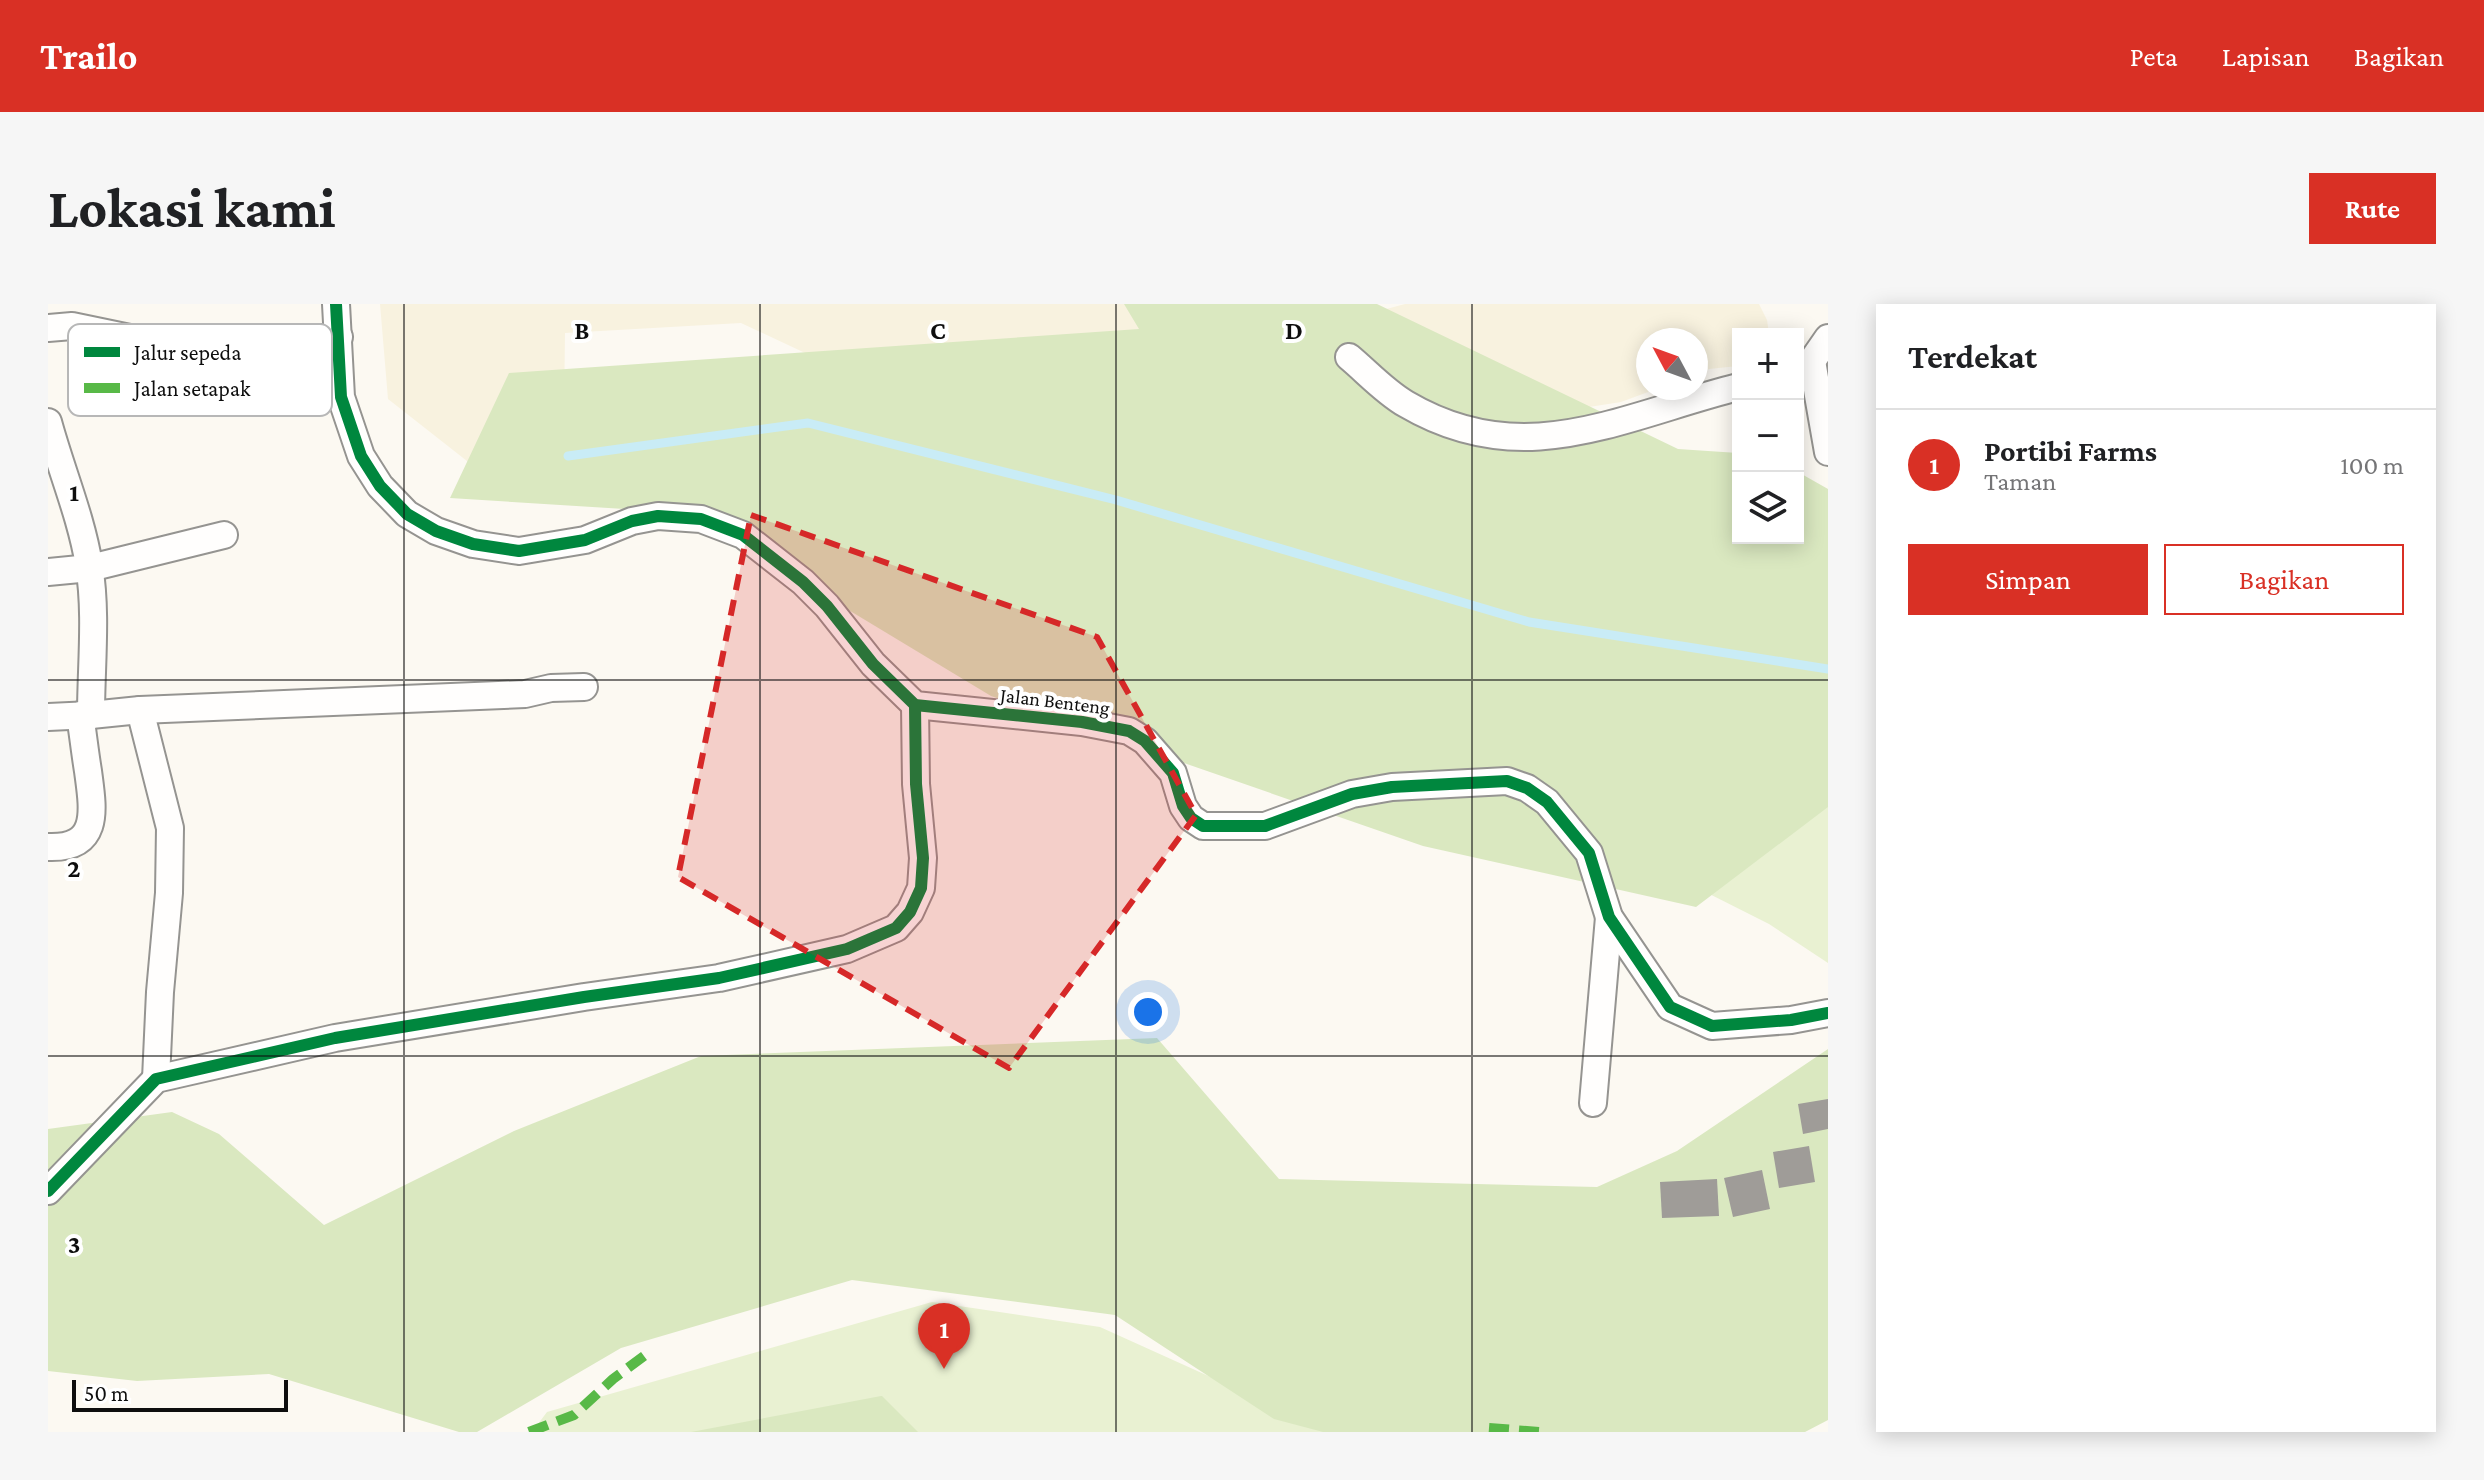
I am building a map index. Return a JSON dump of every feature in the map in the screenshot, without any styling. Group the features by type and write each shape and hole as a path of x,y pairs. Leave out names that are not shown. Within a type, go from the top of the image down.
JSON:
{"street":[{"path":"48,1191 156,1079 335,1038 719,978 847,949 896,928 910,912 921,888 923,858 916,784 915,705 873,664 827,606 803,582 743,535 701,519 679,517 632,521 585,540 519,551 473,544 436,531 407,514 380,486 357,445 341,397 336,304"},
{"path":"48,328 68,326"},
{"path":"332,337 339,337"},
{"path":"1828,338 1805,365 1828,452"},
{"path":"1349,357 1403,402 1443,424 1478,434 1535,438 1589,431 1732,389"},
{"path":"48,422 78,511 90,568 93,604 86,715 92,817 83,837 73,844 63,848 48,847"},
{"path":"48,572 90,568 224,535"},
{"path":"48,717 140,710 525,694 551,688 584,687"},
{"name":"Jalan Benteng","path":"915,705 1093,723 1129,731 1145,741 1173,773 1183,806 1191,818 1203,826 1265,826 1352,794 1392,787 1507,781 1527,788 1547,802 1589,853 1609,917 1670,1007 1712,1026 1791,1020 1828,1013"},
{"path":"140,710 170,828 169,893 156,1079"},
{"path":"1593,1103 1609,917"}],"highlighted area":[{"path":"751,515 1097,637 1196,815 1009,1068 678,877"}],"shaded area":[{"path":"380,304 1168,304 1167,336 901,398 741,323 565,333 564,413 509,494 388,399"},
{"path":"1405,304 1759,304 1768,328 1732,328 1732,367 1708,369 1708,328 1636,328 1636,396 1621,402 1525,417 1379,311"}],"green space":[{"path":"1124,304 1377,304 1678,449 1732,453 1732,544 1804,544 1804,475 1828,489 1828,807 1696,907 1423,846 991,696 688,513 450,498 509,373 1139,329"},
{"path":"1828,793 1828,963 1769,924 1636,857"},
{"path":"1157,1038 1279,1179 1597,1187 1677,1151 1828,1049 1828,1420 1805,1432 1323,1432 1274,1419 1115,1315 852,1280 621,1348 477,1432 459,1432 269,1374 137,1381 48,1371 48,1129 172,1112 219,1134 324,1225 514,1131 701,1056"},
{"path":"932,1302 1100,1327 1332,1432 532,1432 547,1412"},
{"path":"881,1396 918,1432 691,1432"}],"building":[{"path":"1828,1099 1828,1129 1803,1134 1798,1104"},
{"path":"1809,1146 1815,1182 1779,1188 1773,1152"},
{"path":"1762,1170 1770,1209 1733,1217 1724,1178"},
{"path":"1717,1179 1719,1216 1662,1218 1660,1182"}],"waterway":[{"path":"568,456 808,423 1116,500 1529,622 1828,669"}],"marked path":[{"path":"529,1432 574,1415 644,1356"},
{"path":"1489,1428 1539,1432"}],"cycle path":[{"path":"336,304 341,397 361,456 380,486 407,514 436,531 473,544 519,551 585,540 632,521 658,516 701,519 743,535 803,582 827,606 873,664 915,705 1082,722 1129,731 1145,741 1173,773 1183,806 1191,818 1203,826 1265,826 1352,794 1392,787 1507,781 1527,788 1547,802 1589,853 1609,917 1670,1007 1712,1026 1791,1020 1828,1013"},
{"path":"48,1191 156,1079 335,1038 719,978 847,949 896,928 910,912 921,888 923,858 916,784 915,705"}],"place":[{"name":"Portibi Farms","path":"944,1369"}]}
